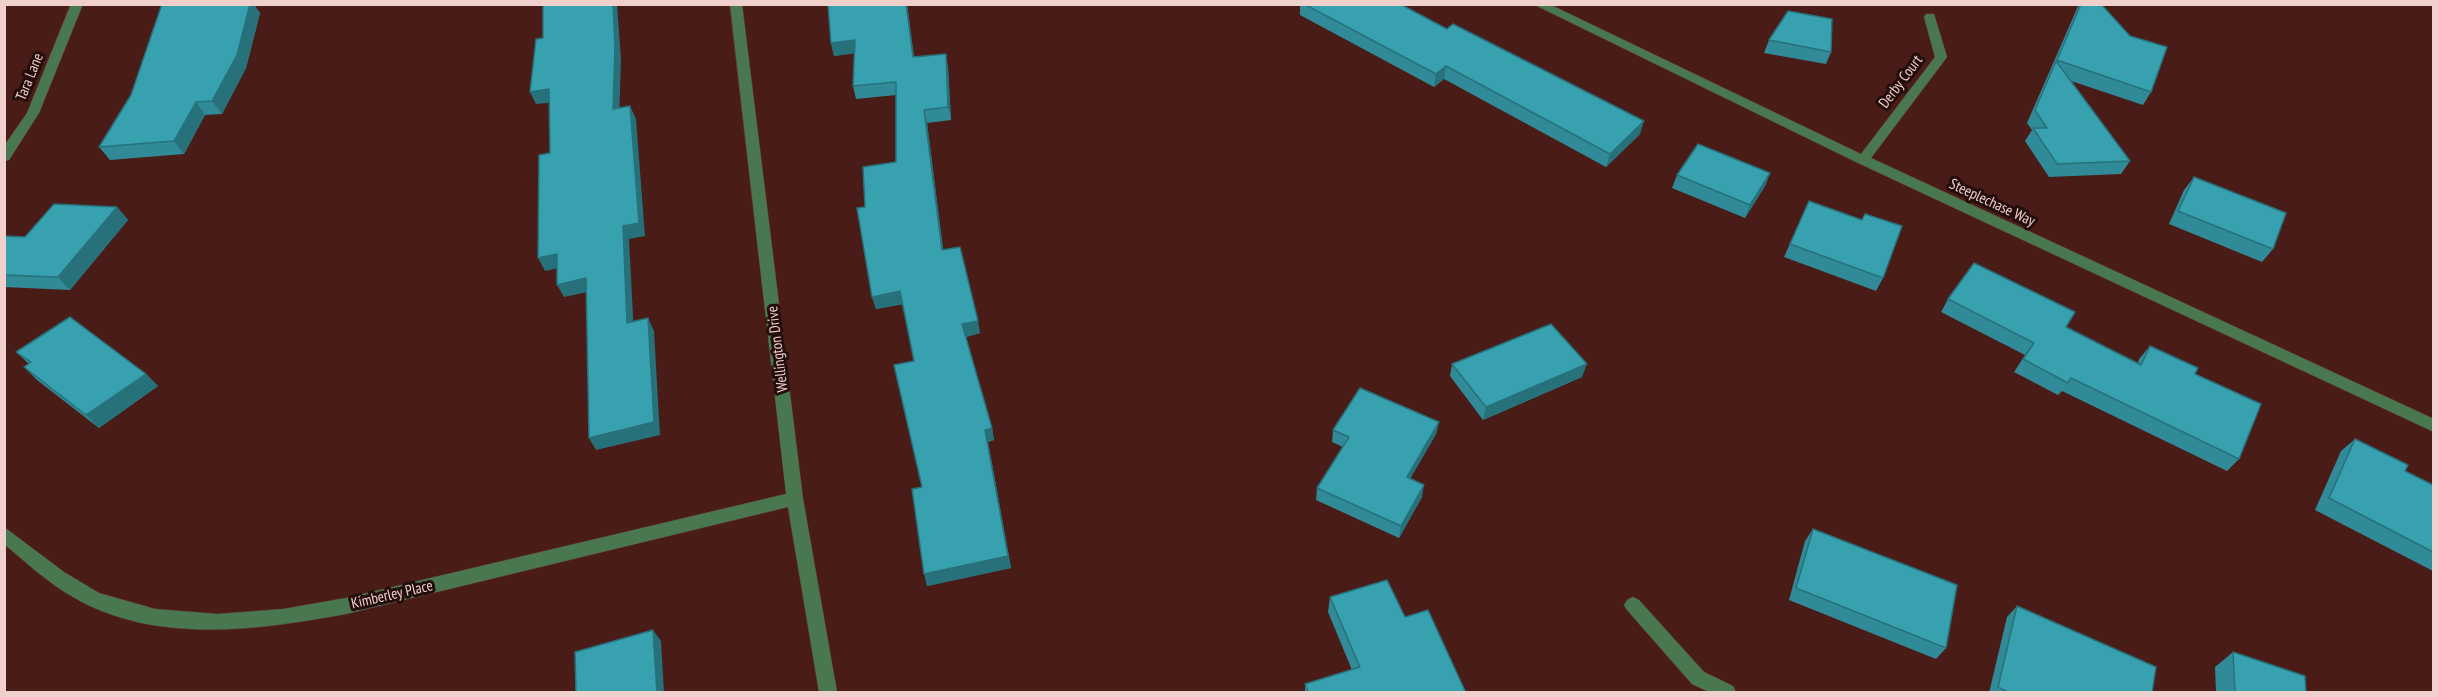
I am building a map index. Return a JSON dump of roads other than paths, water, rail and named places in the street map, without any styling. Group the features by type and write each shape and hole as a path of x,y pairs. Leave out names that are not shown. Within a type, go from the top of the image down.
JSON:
{"street":[{"name":"Tara Lane","path":"4,157 33,113 77,4"},
{"name":"Wellington Drive","path":"736,4 795,499 828,693"},
{"name":"Steeplechase Way","path":"1539,4 1863,160 2433,426"},
{"name":"Derby Court","path":"1863,160 1941,57 1930,18"},
{"name":"Kimberley Place","path":"4,534 57,576 93,599 134,612 176,620 224,622 283,618 346,606 795,499"},
{"path":"1633,604 1698,678 1726,693"}]}
